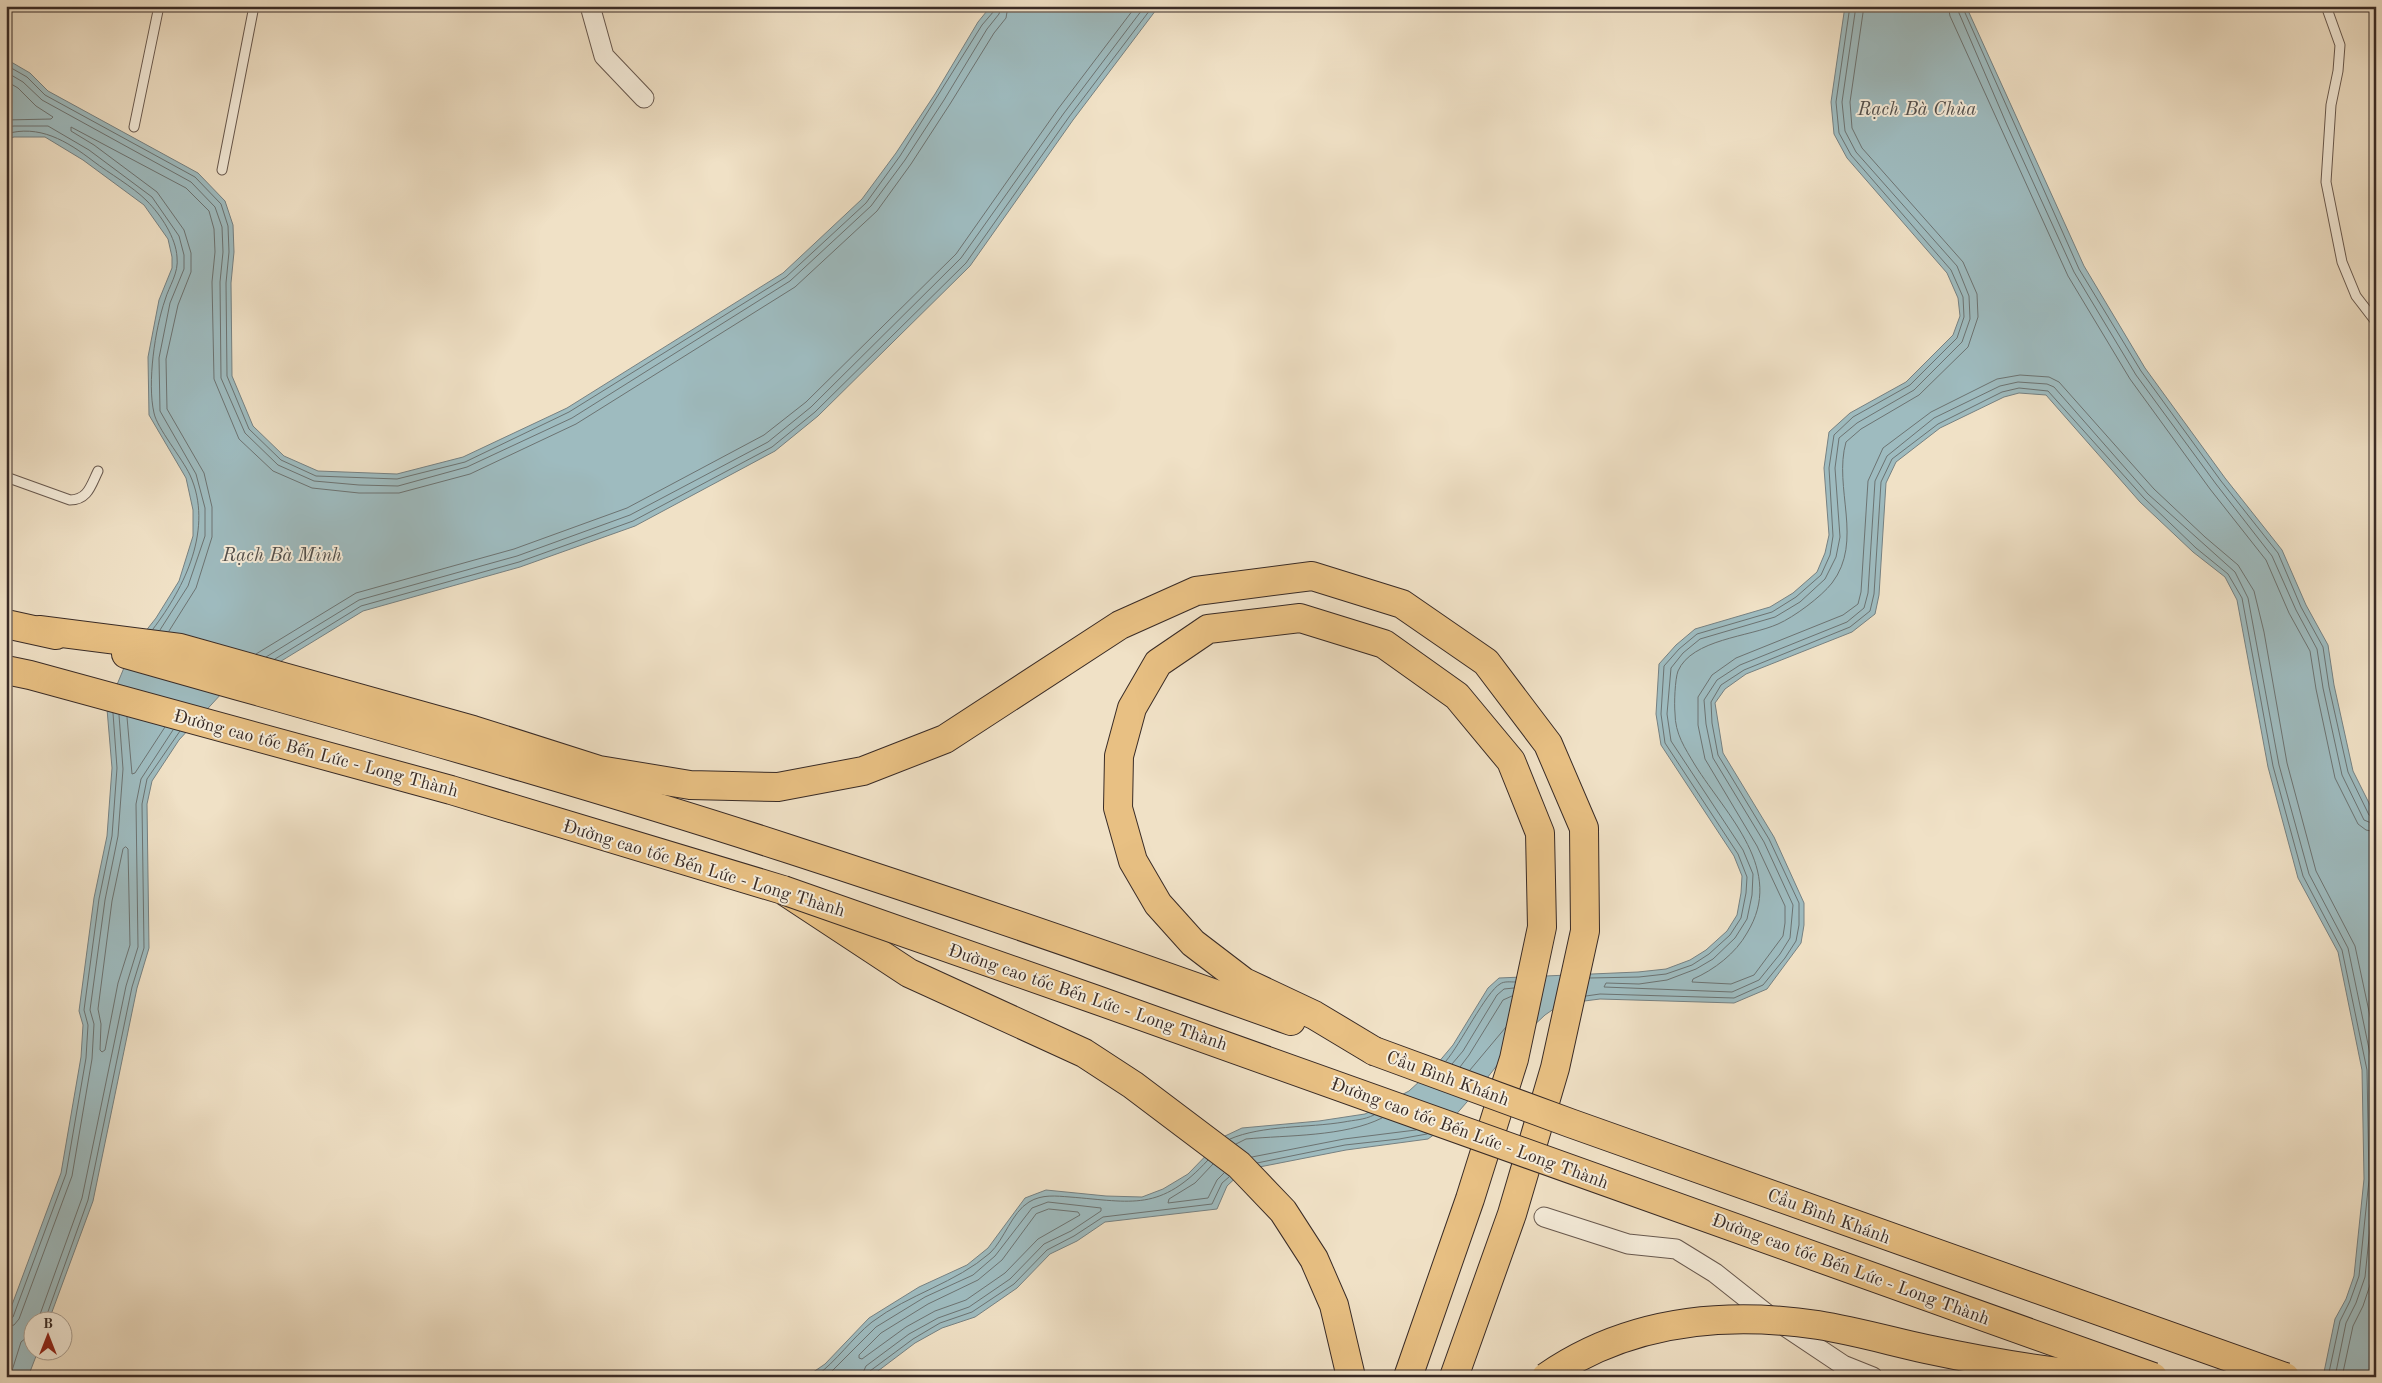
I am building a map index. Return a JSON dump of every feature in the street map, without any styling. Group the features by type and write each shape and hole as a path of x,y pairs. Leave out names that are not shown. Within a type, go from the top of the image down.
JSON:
{"highway":[{"path":"6,624 180,648 464,728 599,770 690,785 778,787 863,771 944,739 1120,625 1196,591 1312,576 1402,604 1486,662 1548,744 1584,828 1585,931 1553,1077 1512,1214 1454,1377"},
{"path":"1374,1051 1314,1015 1244,982 1193,943 1158,904 1132,861 1118,808 1119,756 1132,708 1158,663 1208,629 1300,618 1384,644 1457,696 1511,761 1540,833 1542,927 1514,1059 1470,1199 1408,1377"},
{"path":"39,630 476,753 785,848 1124,961 1374,1051"},
{"name":"Đường cao tốc Bến Lức - Long Thành","path":"6,670 451,790 783,890 1104,1002 2153,1377"},
{"path":"783,890 909,973 1084,1053 1141,1090 1239,1165 1283,1211 1314,1259 1334,1305 1351,1372"},
{"name":"Cầu Bình Khánh","path":"1374,1051 1580,1127 2285,1377"},
{"path":"1546,1377 1561,1366 1605,1344 1647,1331 1684,1322 1743,1318 1819,1326 1928,1350 2057,1373 2110,1377"}],"street":[{"path":"590,6 604,56 644,98"},
{"path":"1544,1217 1628,1244 1676,1249 1715,1273 1768,1315 1843,1365 1873,1377"}],"lane":[{"path":"134,127 159,6"},
{"path":"222,170 254,6"},
{"path":"2326,6 2340,45 2338,71 2331,105 2326,182 2342,262 2356,296 2376,322"},
{"path":"6,476 70,500 79,500 85,496 98,471"}],"water":[{"name":"Rạch Bà Minh","path":"991,6 1159,6 1073,120 970,266 818,416 775,451 635,526 520,567 363,611 278,663 222,693 179,740 152,781 147,804 149,948 137,988 93,1201 53,1310 22,1310 22,1360 35,1360 28,1377 6,1377 6,1321 61,1173 81,1057 83,1025 79,1011 94,898 107,836 112,768 107,709 135,641 141,637 156,618 179,581 193,536 193,510 186,478 149,415 148,357 159,300 172,268 172,257 168,239 144,205 83,160 45,137 14,137 6,139 6,59 30,73 48,91 198,173 225,201 233,225 234,252 231,283 232,376 253,426 284,456 318,471 397,474 463,457 567,408 783,273 862,199 896,153 935,94 978,22"},
{"name":"Rạch Bà Chùa","path":"1845,6 1966,6 2084,266 2145,368 2225,478 2282,550 2306,605 2328,645 2334,685 2353,771 2376,817 2376,1362 2374,1377 2323,1377 2335,1319 2346,1299 2354,1276 2364,1179 2362,1070 2338,952 2298,878 2268,767 2237,600 2225,577 2193,552 2140,502 2046,395 2019,393 2004,397 1940,428 1896,462 1886,483 1879,595 1875,614 1852,632 1746,674 1725,689 1715,703 1723,753 1774,837 1804,903 1804,925 1801,943 1767,989 1734,1003 1600,999 1561,1004 1545,1015 1513,1045 1446,1126 1428,1139 1346,1150 1244,1170 1227,1186 1217,1209 1105,1222 1077,1241 1050,1254 1017,1288 975,1317 942,1328 915,1343 870,1377 806,1377 825,1364 869,1318 919,1287 967,1265 988,1248 1025,1198 1046,1190 1106,1196 1142,1197 1163,1189 1188,1174 1225,1136 1242,1128 1319,1121 1365,1114 1409,1091 1432,1070 1453,1045 1488,988 1499,978 1666,969 1690,960 1706,950 1727,931 1737,915 1742,876 1734,856 1661,745 1656,714 1659,664 1676,645 1695,629 1770,607 1793,593 1817,572 1825,553 1829,535 1824,468 1829,432 1850,413 1906,382 1953,335 1960,316 1958,298 1947,273 1847,158 1834,134 1831,102"}]}
